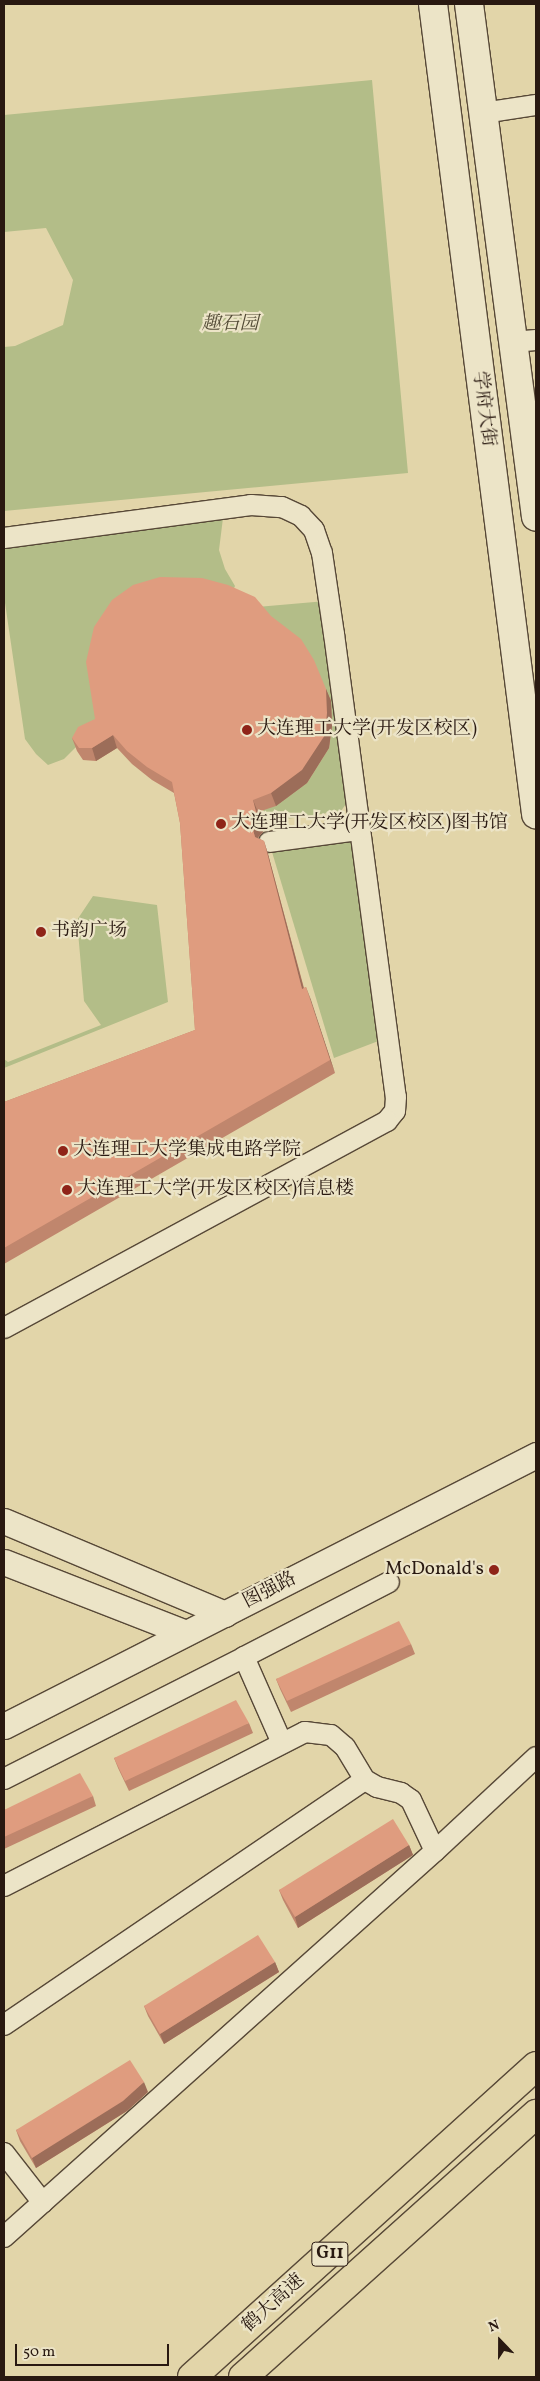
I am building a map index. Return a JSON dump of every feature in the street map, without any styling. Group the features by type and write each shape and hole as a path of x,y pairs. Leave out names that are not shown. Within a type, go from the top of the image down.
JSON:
{"highway":[{"name":"鹤大高速","path":"192,2377 536,2066"},
{"name":"鹤大高速","path":"243,2377 536,2114"}],"main road":[{"name":"学府大街","path":"433,4 536,814"},
{"name":"学府大街","path":"469,4 483,113 525,341 536,516"}],"street":[{"path":"483,113 536,105"},
{"path":"4,538 250,505 282,507 301,516 314,530 322,553 396,1097 395,1111 387,1121 4,1328"},
{"path":"269,842 359,830"},
{"name":"图强路","path":"4,1726 536,1455"},
{"path":"4,1521 225,1614"},
{"path":"4,1562 186,1633"},
{"path":"4,1779 389,1582"},
{"path":"244,1657 282,1743"},
{"path":"4,1886 305,1732 331,1736 345,1747 364,1780 377,1787 401,1793 411,1800 435,1851"},
{"path":"4,2237 435,1851 536,1757"},
{"path":"4,2025 364,1780"},
{"path":"4,2153 43,2203"}],"green space":[{"name":"趣石园","path":"372,80 408,473 4,511 4,347 15,346 63,325 73,280 46,228 4,232 4,115"},
{"path":"223,518 219,550 225,569 235,586 231,595 257,607 326,601 348,801 341,811 266,822 263,809 307,783 329,748 332,726 100,732 83,740 64,759 48,765 36,754 25,739 4,596 4,540"},
{"path":"347,836 355,841 381,1040 334,1058 269,842"},
{"path":"93,896 157,905 168,1002 4,1068 4,1059 8,1062 101,1025 84,1001 77,920"}],"building":[{"path":"160,577 202,578 228,585 255,597 271,616 301,639 314,660 326,689 327,713 325,735 302,770 271,793 253,800 258,819 254,824 253,830 255,837 264,841 302,989 306,987 330,1060 4,1248 4,1102 195,1030 180,823 172,782 147,767 127,751 113,735 92,748 79,748 72,738 78,727 95,719 86,662 94,627 112,600 133,585"},
{"path":"399,1621 411,1644 287,1701 276,1679"},
{"path":"236,1700 249,1723 125,1781 114,1758"},
{"path":"80,1773 93,1796 4,1837 4,1810"},
{"path":"393,1819 409,1845 295,1917 279,1890"},
{"path":"258,1935 275,1962 160,2034 144,2006"},
{"path":"130,2060 144,2082 123,2101 32,2158 16,2130"}],"place":[{"name":"大连理工大学(开发区校区)","path":"247,730"},
{"name":"大连理工大学(开发区校区)图书馆","path":"221,824"},
{"name":"书韵广场","path":"41,932"},
{"name":"大连理工大学集成电路学院","path":"63,1151"},
{"name":"大连理工大学(开发区校区)信息楼","path":"67,1190"},
{"name":"McDonald's","path":"494,1570"}]}
